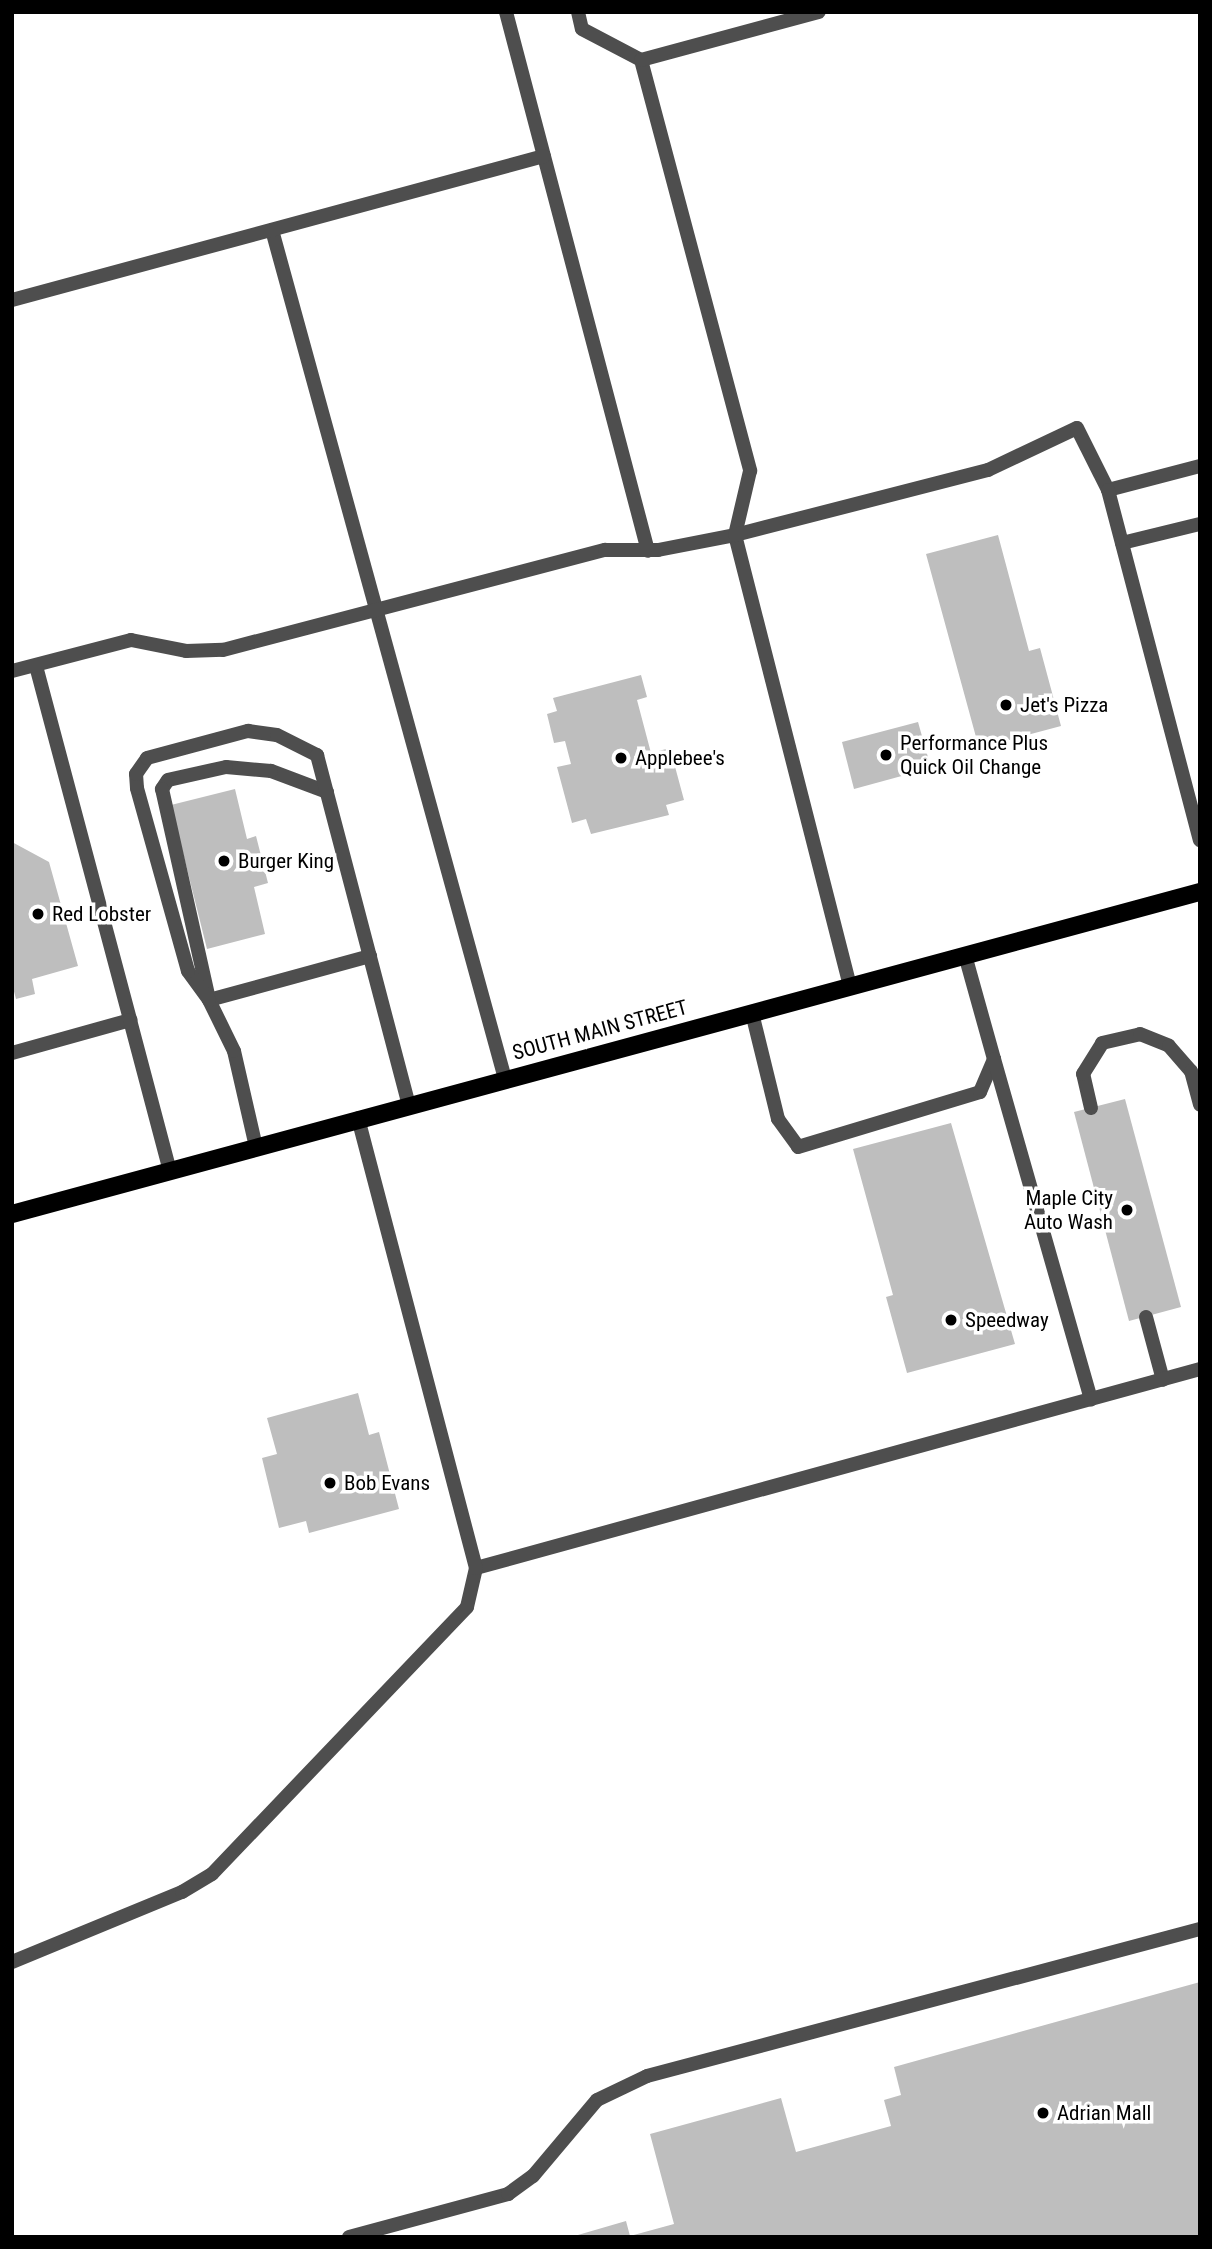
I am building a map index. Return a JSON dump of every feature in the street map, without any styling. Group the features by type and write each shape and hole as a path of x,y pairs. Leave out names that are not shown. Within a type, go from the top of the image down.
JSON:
{"main road":[{"name":"SOUTH MAIN STREET","path":"12,1214 358,1118 1200,892"}],"lane":[{"path":"506,12 648,551"},
{"path":"578,12 582,29 641,60 819,12"},
{"path":"641,60 750,471 735,534 850,986"},
{"path":"12,300 544,156"},
{"path":"272,230 505,1079"},
{"path":"12,671 131,640 186,651 223,650 605,550 648,551 735,534 988,470 1077,428 1108,491 1200,840"},
{"path":"1108,491 1200,466"},
{"path":"1122,543 1200,524"},
{"path":"36,666 170,1171"},
{"path":"256,1147 234,1051 209,1000 188,971 137,788 141,763 222,738 260,732 303,744 317,755 409,1105"},
{"path":"209,1000 162,789 168,780 226,767 271,771 327,792"},
{"path":"965,955 1091,1399"},
{"path":"209,1000 370,956"},
{"path":"752,1013 778,1119 798,1147 981,1093 994,1059"},
{"path":"12,1054 130,1020"},
{"path":"1091,1108 1083,1074 1102,1043 1140,1034 1169,1046 1184,1062 1191,1071 1200,1105"},
{"path":"12,1962 182,1892 212,1874 467,1607 476,1568 358,1118"},
{"path":"1146,1317 1163,1380"},
{"path":"476,1568 1200,1370"},
{"path":"349,2237 508,2194 533,2176 597,2100 647,2076 1200,1929"}],"building":[{"path":"998,535 1029,651 1040,648 1061,726 979,748 926,554"},
{"name":"Applebee's","path":"641,675 647,697 637,700 651,753 670,748 684,800 666,805 669,815 591,834 586,819 572,823 557,767 571,764 565,741 554,743 547,714 557,711 553,698"},
{"name":"Performance Plus Quick Oil Change","path":"918,722 931,768 854,789 842,742"},
{"name":"Burger King","path":"235,789 247,839 256,836 268,883 254,887 265,934 207,949 171,805"},
{"name":"Red Lobster","path":"12,842 49,862 78,966 32,979 35,994 16,999 12,984"},
{"name":"Maple City Auto Wash","path":"1125,1099 1181,1307 1129,1321 1074,1112"},
{"name":"Speedway","path":"951,1123 1015,1344 907,1373 886,1297 893,1295 853,1149"},
{"name":"Bob Evans","path":"358,1393 369,1435 379,1432 399,1509 309,1533 306,1521 279,1528 262,1458 277,1454 267,1418"},
{"name":"Adrian Mall","path":"1200,1982 1200,2237 571,2237 626,2221 630,2236 674,2224 650,2134 781,2098 796,2152 891,2126 884,2100 901,2095 894,2067"}],"place":[{"name":"Jet's Pizza","path":"1006,705"},
{"name":"Performance Plus Quick Oil Change","path":"886,755"},
{"name":"Applebee's","path":"621,758"},
{"name":"Burger King","path":"224,861"},
{"name":"Red Lobster","path":"38,914"},
{"name":"Maple City Auto Wash","path":"1127,1210"},
{"name":"Speedway","path":"951,1320"},
{"name":"Bob Evans","path":"330,1483"},
{"name":"Adrian Mall","path":"1043,2113"}]}
